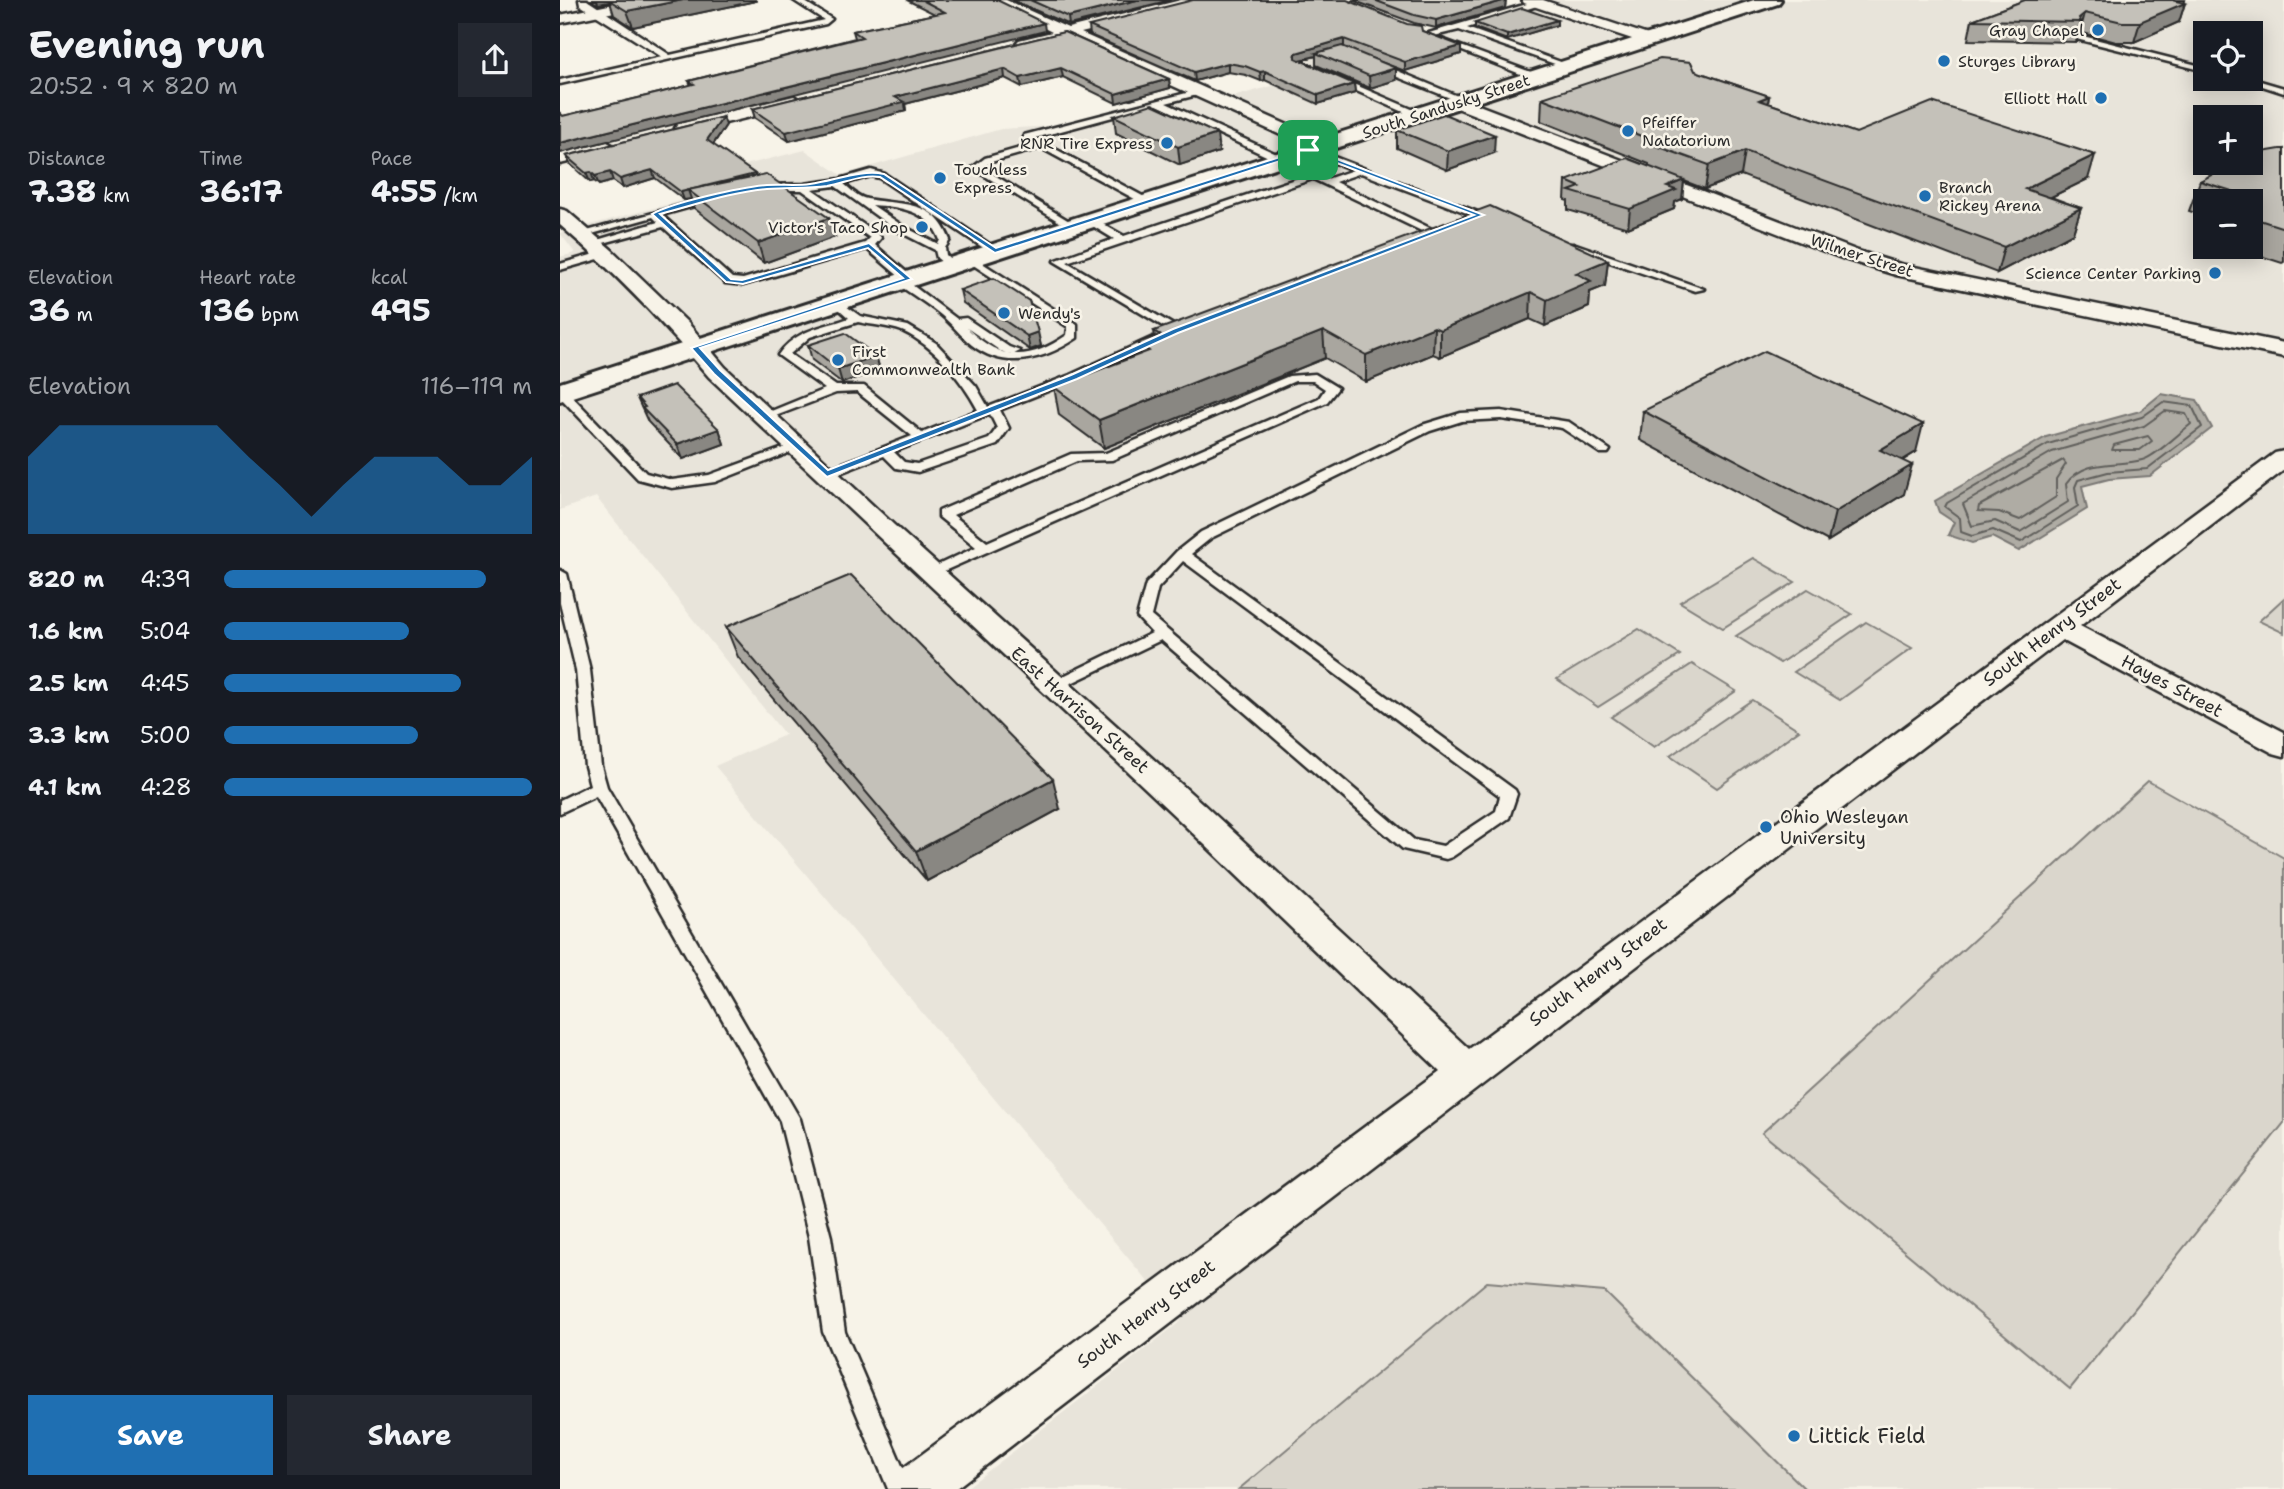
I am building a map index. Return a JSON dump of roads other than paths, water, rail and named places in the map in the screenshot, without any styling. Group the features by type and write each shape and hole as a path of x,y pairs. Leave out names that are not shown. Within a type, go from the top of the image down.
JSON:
{"street":[{"path":"560,19 650,0"},
{"path":"993,0 1198,93 1316,141"},
{"path":"1005,48 1199,0"},
{"name":"South Sandusky Street","path":"560,391 904,280 954,257 995,251 1280,159 1316,141 1345,138 1772,0"},
{"path":"1533,1 1648,40"},
{"path":"1077,15 1123,37"},
{"path":"666,133 811,97"},
{"name":"Wilmer Street","path":"1460,101 1851,255 1896,269 2284,350"},
{"path":"560,159 626,143"},
{"name":"East Harrison Street","path":"560,215 680,328 717,372 1466,1071"},
{"name":"South Henry Street","path":"915,1489 1466,1071 2284,458"},
{"name":"Hayes Street","path":"2059,627 2284,745"}],"lane":[{"path":"583,0 583,3 669,58"},
{"path":"560,82 814,26 828,19 797,0"},
{"path":"1422,30 1433,32 1460,28 1533,1"},
{"path":"1460,28 1566,67"},
{"path":"1433,32 1427,37 1536,77"},
{"path":"2079,37 2193,66"},
{"path":"2089,49 2128,50"},
{"path":"1366,61 1460,101"},
{"path":"1323,74 1418,115"},
{"path":"2263,85 2284,91"},
{"path":"1147,202 1027,137 1198,93"},
{"path":"1159,103 1280,159"},
{"path":"1316,141 1359,171 1493,219"},
{"path":"1041,145 988,160 977,168 1080,223 1123,240"},
{"path":"1327,182 1359,171"},
{"path":"753,189 841,182 871,173 882,176 995,251"},
{"path":"827,474 990,410 1179,330 1059,261 1312,176 1433,233"},
{"path":"804,187 873,242 904,280 947,314 967,321 1006,349 1021,353 1057,338 1060,328 1055,320 1019,298 1017,289 914,239 839,185 841,182"},
{"path":"560,267 594,245 655,214 727,194"},
{"path":"862,202 914,208 933,218 943,227 954,257"},
{"path":"655,214 729,281 743,282 873,242"},
{"path":"1457,224 1481,215"},
{"path":"560,257 666,223"},
{"path":"1421,238 1445,229"},
{"path":"1558,241 1699,289"},
{"path":"836,302 857,319 904,328 932,345 972,388 1003,428 993,442 918,468 900,465 886,451"},
{"path":"834,390 783,355 789,345 798,338 857,319"},
{"path":"930,572 1323,400 1332,388 1315,377 1293,378 1108,457 1075,457 944,514 984,547"},
{"path":"765,416 834,390 860,388 921,438"},
{"path":"560,391 642,476 672,484 711,479 798,447"},
{"path":"1182,554 1509,793 1503,814 1446,853 1409,845 1162,634 1144,617 1151,587 1182,554 1206,536 1426,428 1461,416 1501,415 1565,425 1604,450"},
{"path":"560,574 583,670 593,766 599,787 790,1119 820,1237 834,1332 900,1489"},
{"path":"1054,687 1162,634"},
{"path":"560,807 599,787"}],"water":[{"path":"2161,394 2197,400 2212,428 2150,476 2109,479 2082,486 2087,509 2019,551 1992,537 1972,543 1948,535 1954,522 1939,512 1935,501 2046,437 2140,411"}],"place":[{"name":"Gray Chapel","path":"2098,30"},
{"name":"Sturges Library","path":"1944,61"},
{"name":"Elliott Hall","path":"2101,98"},
{"name":"Pfeiffer Natatorium","path":"1628,131"},
{"name":"RNR Tire Express","path":"1167,143"},
{"name":"Touchless Express","path":"940,178"},
{"name":"Branch Rickey Arena","path":"1925,196"},
{"name":"Victor's Taco Shop","path":"922,227"},
{"name":"Science Center Parking","path":"2215,273"},
{"name":"Wendy's","path":"1004,313"},
{"name":"First Commonwealth Bank","path":"838,360"},
{"name":"Ohio Wesleyan University","path":"1766,827"},
{"name":"Littick Field","path":"1794,1436"}]}
